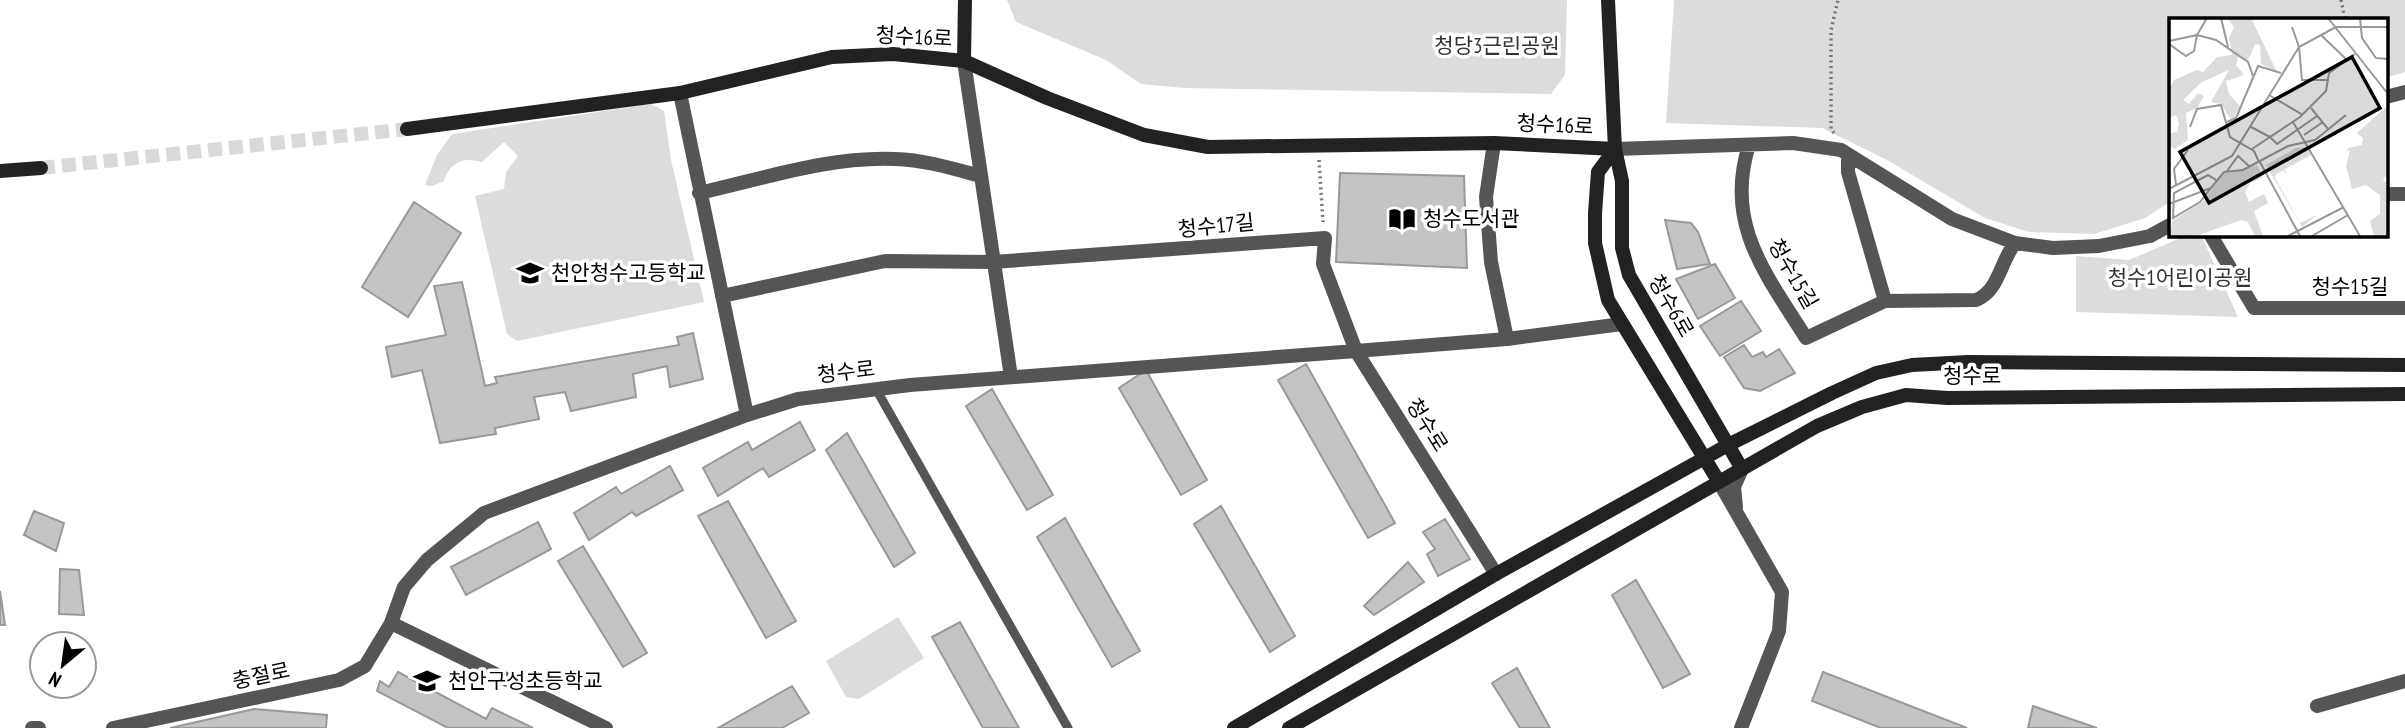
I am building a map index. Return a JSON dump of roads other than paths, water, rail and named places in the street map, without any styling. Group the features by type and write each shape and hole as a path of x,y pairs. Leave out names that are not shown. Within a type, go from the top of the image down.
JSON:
{"street":[{"path":"965,0 964,61 1011,377"},
{"name":"청수6로","path":"1608,0 1615,149 1622,181 1622,248 1629,275 1742,469"},
{"name":"청수16로","path":"407,129 680,93 832,58 893,54 964,61 1047,98 1144,135 1208,147 1494,143 1615,149"},
{"path":"2388,96 2405,92"},
{"path":"680,93 747,415"},
{"path":"1741,728 1779,631 1782,592 1719,482 1608,300 1595,243 1598,172 1615,149 1793,142 1841,150 1952,219 2015,243 2053,248 2099,246 2150,236 2169,226"},
{"name":"청수16로","path":"1494,143 1487,210 1491,262 1507,339"},
{"name":"청수15길","path":"1749,145 1743,165 1740,201 1745,228 1758,261 1806,338 1885,301 1976,300 1985,297 1991,292 2001,264 2015,243"},
{"path":"1848,155 1848,172 1885,301"},
{"path":"699,193 840,163 893,158 935,163 980,176"},
{"path":"0,171 41,168"},
{"name":"청수15길","path":"2211,236 2254,308 2405,308"},
{"name":"청수17길","path":"722,296 885,261 993,262 1325,238 1323,264 1356,351"},
{"path":"1356,351 1507,339 1622,324"},
{"name":"청수로","path":"391,623 404,587 427,560 484,513 747,415 798,399 1011,377 1356,351 1496,574"},
{"name":"청수로","path":"1234,728 1496,574 1704,458 1876,373 1912,365 1968,362 2405,365"},
{"name":"청수로","path":"1289,728 1817,426 1862,407 1906,396 1947,398 2405,394"},
{"path":"1736,512 1734,487 1742,469"},
{"path":"391,623 606,728"},
{"name":"충절로","path":"113,728 339,680 365,666 391,623"},
{"path":"2316,706 2405,681"},
{"path":"32,728 39,728"}],"lane":[{"path":"876,389 1068,728"}],"tunnel":[{"path":"41,168 407,129"}],"place":[{"name":"청수도서관","path":"1402,219"},
{"name":"천안청수고등학교","path":"530,273"},
{"name":"천안구성초등학교","path":"427,681"}],"park label":[{"name":"청당3근린공원","path":"1497,46"},
{"name":"청수1어린이공원","path":"2180,278"}]}
